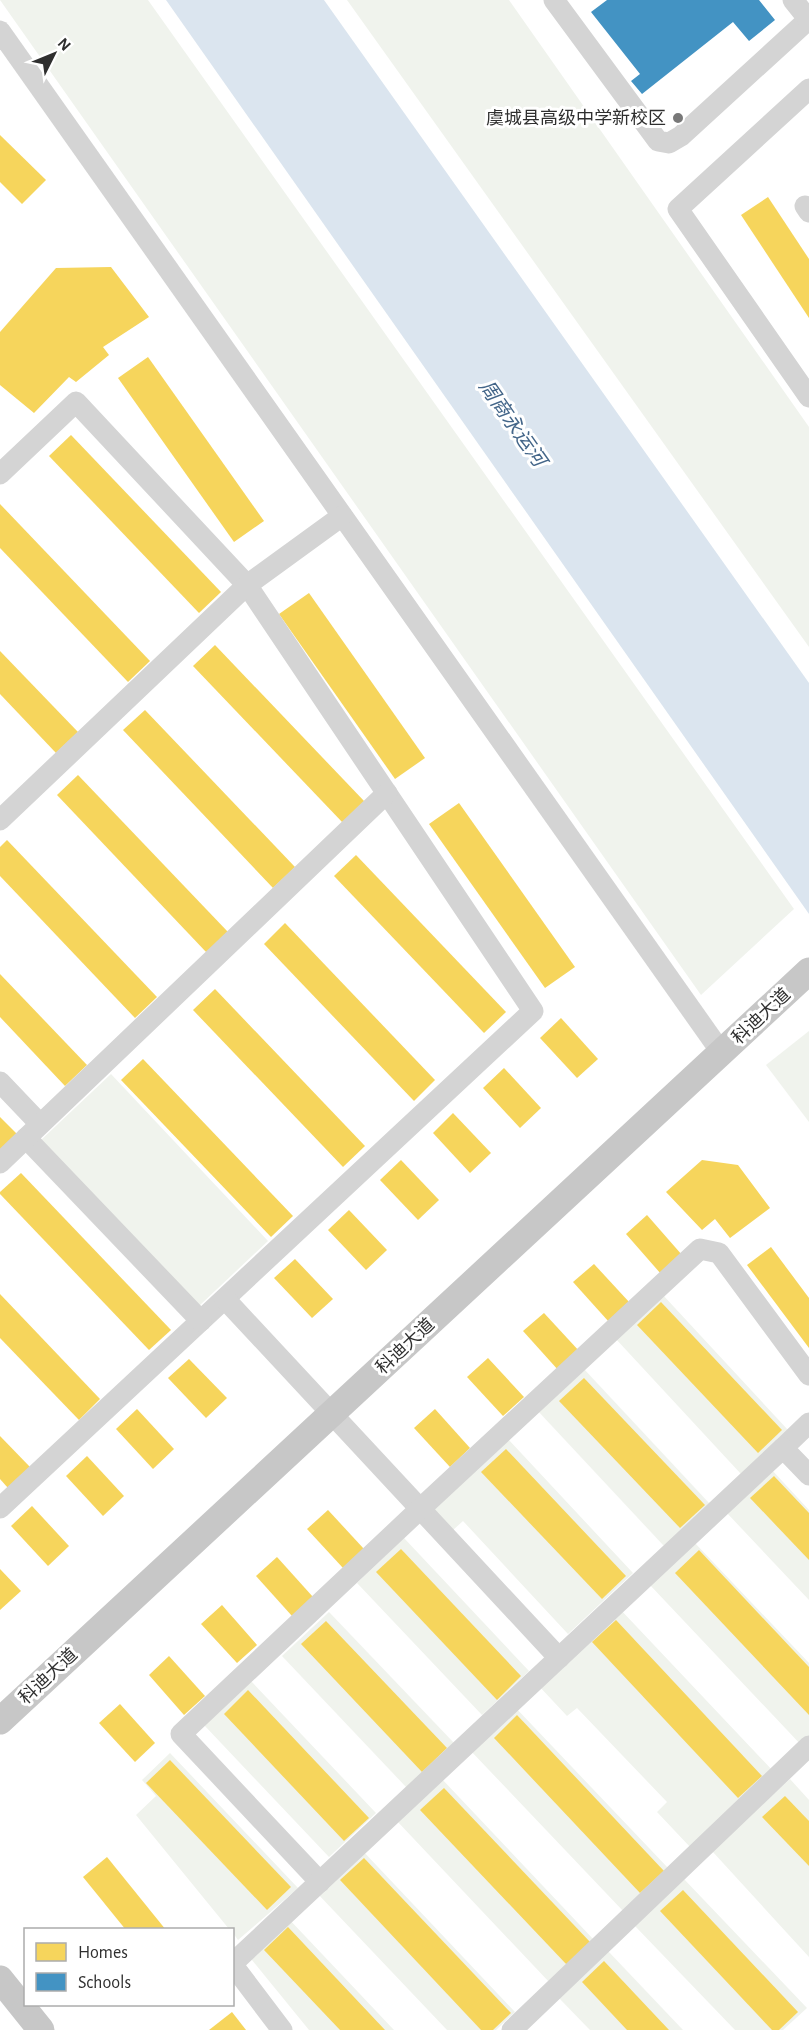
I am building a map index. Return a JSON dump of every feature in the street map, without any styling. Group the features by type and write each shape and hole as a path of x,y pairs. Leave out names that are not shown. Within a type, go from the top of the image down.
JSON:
{"main road":[{"name":"科迪大道","path":"0,1721 809,953"},
{"name":"科迪大道","path":"0,1703 809,971"},
{"path":"0,1979 41,2030"}],"street":[{"path":"554,0 658,141 669,143 681,136 809,19 793,0"},
{"path":"0,31 714,1042"},
{"path":"809,89 678,209 809,397"},
{"path":"0,474 76,402 247,585 533,1011 0,1508"},
{"path":"0,820 247,585 342,516"},
{"path":"0,1162 387,793"},
{"path":"0,1082 33,1131 201,1321"},
{"path":"320,1882 181,1734 700,1250 718,1253 809,1375"},
{"path":"225,1299 559,1658"},
{"path":"234,1962 809,1423"},
{"path":"783,1448 809,1476"},
{"path":"512,2030 809,1746"},
{"path":"234,1967 282,2030"}],"shaded area":[{"path":"0,0 148,0 794,909 701,995"},
{"path":"347,0 509,0 809,427 809,647"},
{"path":"809,1031 809,1122 766,1065"},
{"path":"111,1074 268,1241 199,1306 41,1140"},
{"path":"662,1294 788,1430 741,1474 615,1338"},
{"path":"583,1368 709,1503 664,1546 537,1410"},
{"path":"508,1439 633,1573 568,1634 463,1521 452,1531 432,1510"},
{"path":"771,1469 809,1510 809,1600 726,1512"},
{"path":"404,1538 529,1671 482,1715 357,1583"},
{"path":"694,1542 809,1663 809,1742 803,1747 649,1584"},
{"path":"619,1608 773,1771 691,1848 657,1812 667,1802 577,1708 567,1716 538,1685"},
{"path":"329,1612 454,1743 407,1788 282,1656"},
{"path":"251,1681 376,1813 329,1857 204,1725"},
{"path":"514,1706 669,1869 624,1912 469,1749"},
{"path":"170,1753 298,1888 238,1940 234,1934 234,1928 228,1928 136,1815 156,1796 142,1780"},
{"path":"441,1778 595,1941 550,1983 396,1820"},
{"path":"790,1779 809,1800 809,1957 712,1851"},
{"path":"361,1849 515,2012 496,2030 447,2030 316,1892"},
{"path":"683,1878 807,2008 783,2030 735,2030 634,1925"},
{"path":"287,1917 394,2030 309,2030 247,1954"},
{"path":"607,1950 683,2030 590,2030 558,1997"}],"water":[{"name":"周商永运河","path":"166,0 324,0 809,683 809,914"}],"building: Homes":[{"path":"0,135 46,180 22,204 0,182"},
{"path":"768,197 809,259 809,318 741,215"},
{"path":"111,267 149,317 103,347 109,355 76,382 69,377 34,413 0,385 0,332 56,268"},
{"path":"148,357 264,521 234,542 118,378"},
{"path":"71,435 221,592 199,613 49,456"},
{"path":"0,504 150,661 128,682 0,548"},
{"path":"309,593 425,758 395,779 279,614"},
{"path":"215,645 365,802 343,823 193,666"},
{"path":"0,651 78,732 56,753 0,694"},
{"path":"145,710 295,867 273,888 123,730"},
{"path":"78,775 228,932 207,953 57,795"},
{"path":"459,803 575,967 545,988 429,824"},
{"path":"7,840 157,997 135,1018 0,876 0,847"},
{"path":"356,855 506,1012 484,1033 334,876"},
{"path":"285,923 435,1080 414,1101 264,944"},
{"path":"0,974 87,1065 65,1086 0,1017"},
{"path":"215,989 365,1146 343,1167 193,1010"},
{"path":"561,1018 598,1059 577,1078 540,1038"},
{"path":"143,1059 293,1216 271,1237 121,1080"},
{"path":"504,1068 541,1108 520,1128 483,1088"},
{"path":"453,1113 491,1153 470,1173 433,1133"},
{"path":"0,1117 17,1134 0,1151"},
{"path":"401,1160 439,1200 418,1220 380,1180"},
{"path":"702,1160 738,1165 770,1208 730,1238 715,1219 702,1230 666,1192"},
{"path":"21,1173 171,1330 149,1350 0,1194"},
{"path":"349,1210 387,1250 366,1270 328,1230"},
{"path":"647,1215 682,1255 661,1274 626,1234"},
{"path":"771,1247 809,1298 809,1348 747,1265"},
{"path":"295,1259 333,1299 312,1318 274,1278"},
{"path":"594,1264 630,1303 609,1322 573,1282"},
{"path":"0,1294 100,1399 79,1420 0,1338"},
{"path":"661,1302 782,1430 758,1453 637,1325"},
{"path":"544,1313 580,1352 559,1371 523,1331"},
{"path":"488,1358 524,1397 503,1416 467,1377"},
{"path":"189,1359 227,1398 206,1418 168,1378"},
{"path":"584,1378 705,1505 680,1528 559,1401"},
{"path":"137,1409 174,1449 153,1469 116,1429"},
{"path":"435,1409 470,1448 450,1467 414,1428"},
{"path":"0,1436 30,1467 8,1488 0,1479"},
{"path":"506,1449 626,1576 602,1599 481,1472"},
{"path":"87,1456 124,1496 103,1516 66,1476"},
{"path":"774,1476 809,1513 809,1560 750,1498"},
{"path":"32,1506 69,1546 48,1566 11,1526"},
{"path":"328,1510 364,1549 343,1568 307,1529"},
{"path":"401,1549 521,1676 497,1700 376,1572"},
{"path":"699,1550 809,1667 809,1715 675,1573"},
{"path":"277,1557 313,1597 292,1616 256,1576"},
{"path":"0,1569 21,1591 0,1610"},
{"path":"222,1605 257,1645 237,1663 201,1624"},
{"path":"616,1620 762,1776 738,1798 592,1642"},
{"path":"326,1621 447,1748 422,1772 301,1644"},
{"path":"169,1656 205,1696 184,1715 149,1675"},
{"path":"248,1690 369,1818 344,1841 224,1714"},
{"path":"120,1704 155,1743 135,1762 99,1723"},
{"path":"517,1715 664,1871 640,1893 494,1738"},
{"path":"170,1760 291,1887 267,1910 146,1783"},
{"path":"444,1788 591,1943 567,1965 420,1810"},
{"path":"785,1796 809,1821 809,1866 762,1817"},
{"path":"107,1857 164,1928 124,1928 83,1877"},
{"path":"364,1858 511,2013 493,2030 481,2030 340,1880"},
{"path":"683,1890 798,2012 779,2030 772,2030 660,1911"},
{"path":"288,1927 385,2030 340,2030 264,1950"},
{"path":"604,1961 669,2030 627,2030 582,1982"},
{"path":"232,2012 246,2030 209,2030"}],"building: Schools":[{"path":"607,0 759,0 775,20 749,41 733,22 642,94 631,81 640,74 591,12"}],"place":[{"name":"虞城县高级中学新校区","path":"678,118"}]}
